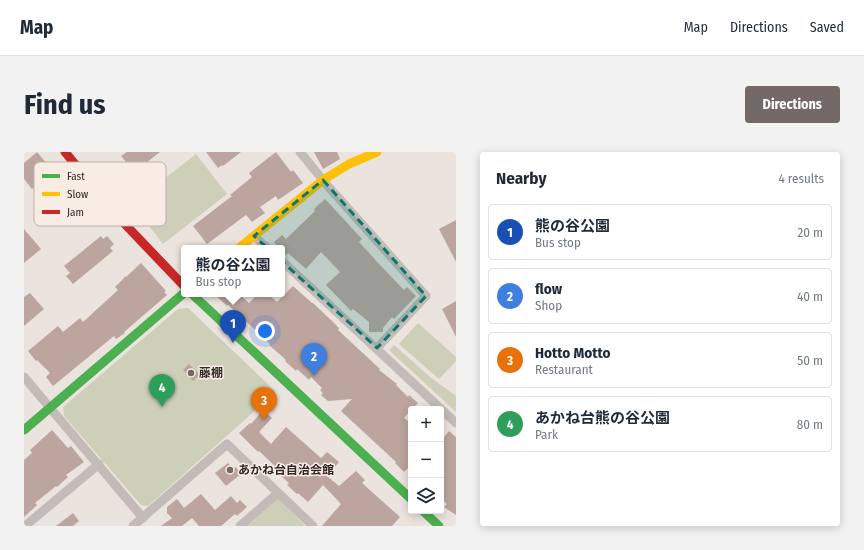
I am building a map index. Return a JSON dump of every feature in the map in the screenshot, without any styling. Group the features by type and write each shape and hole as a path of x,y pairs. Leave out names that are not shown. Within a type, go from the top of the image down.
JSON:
{"street":[{"path":"65,152 73,162"},
{"path":"300,152 426,296 377,348"},
{"path":"243,245 323,180 353,162 377,152"},
{"path":"128,226 181,283"},
{"path":"254,236 264,245"},
{"path":"285,264 456,423"},
{"path":"24,430 181,297"},
{"path":"195,297 408,496"},
{"path":"24,377 99,464 143,518"},
{"path":"133,526 227,444 313,526"},
{"path":"26,526 99,464"},
{"path":"240,526 278,494"},
{"path":"426,514 439,526"}],"highlighted area":[{"path":"323,180 426,296 377,348 254,236"}],"green space":[{"path":"196,154 227,194 163,244 149,226 166,226 166,177"},
{"path":"188,308 275,391 148,506 141,505 64,416 63,407 178,309"},
{"path":"418,323 456,357 456,361 439,379 399,344"},
{"path":"394,345 430,377 456,396 456,412 389,350"},
{"path":"279,498 305,526 247,526"}],"building":[{"path":"37,152 45,162 34,162 34,187 32,189 24,179 24,163"},
{"path":"127,152 160,152 147,162 126,162 121,156"},
{"path":"206,152 241,152 223,166 222,165 218,168"},
{"path":"276,152 291,172 293,170 303,183 278,200 276,196 260,207 265,213 252,222 246,215 207,244 193,226 232,196 230,195 252,177 249,173"},
{"path":"314,152 337,152 340,159 323,169"},
{"path":"325,199 362,239 359,242 381,266 404,290 407,287 416,296 394,319 392,317 383,328 383,332 369,332 369,322 353,309 351,311 326,285 340,272 321,252 306,269 288,253 286,255 285,245 277,245 274,242 282,235 286,239 315,211 314,209"},
{"path":"456,220 456,262 439,229"},
{"path":"24,229 41,249 24,263"},
{"path":"101,236 103,239 107,236 114,244 110,248 113,251 73,284 66,276 70,273 64,266"},
{"path":"141,263 166,291 164,292 167,295 124,332 125,333 116,339 114,336 53,386 46,377 50,373 37,360 36,361 28,351 58,326 63,332 80,318 83,322 118,290 115,287"},
{"path":"293,286 333,322 339,328 338,330 380,369 379,370 397,384 396,385 408,397 409,395 418,403 415,406 408,406 408,413 404,418 408,421 408,468 404,472 395,463 396,462 341,411 352,399 328,401 321,395 323,393 320,390 322,388 311,377 309,380 297,369 296,371 251,326 217,297 242,297 249,303 255,297 271,297 277,302 282,297 285,297 285,294"},
{"path":"30,293 44,309 24,326 24,297"},
{"path":"456,301 456,337 442,309"},
{"name":"藤棚","path":"189,364 200,375 193,381 183,370"},
{"path":"263,410 272,418 259,432 271,444 286,427 321,458 327,452 339,462 327,476 339,486 356,471 365,480 362,483 400,517 392,526 322,526 341,504 323,485 308,502 287,485 289,483 273,469 275,466 239,433 250,423 251,424"},
{"path":"52,430 68,448 71,446 84,462 66,475 68,477 57,487 56,486 35,503 37,505 24,517 24,460 32,453 30,450"},
{"path":"449,431 456,437 456,515 444,507 447,504 444,501 444,437"},
{"path":"228,463 233,469 236,467 241,474 226,486 215,473"},
{"path":"201,494 215,510 231,496 237,503 240,500 247,507 237,516 235,514 221,526 199,526 192,518 182,526 161,526 172,518 167,513 167,507 177,499 184,508"},
{"path":"73,513 79,521 73,526 56,526"}],"traffic: fast":[{"path":"24,430 181,296"},
{"path":"195,297 408,496"},
{"path":"426,514 439,526"}],"traffic: slow":[{"path":"243,245 323,180 349,164 377,152"}],"traffic: jam":[{"path":"65,152 73,162"},
{"path":"127,226 181,283"}],"place":[{"name":"熊の谷公園","path":"233,343"},
{"name":"藤棚","path":"191,373"},
{"name":"flow","path":"314,376"},
{"name":"あかね台熊の谷公園","path":"162,407"},
{"name":"Hotto Motto","path":"264,420"},
{"name":"あかね台自治会館","path":"230,470"}]}
